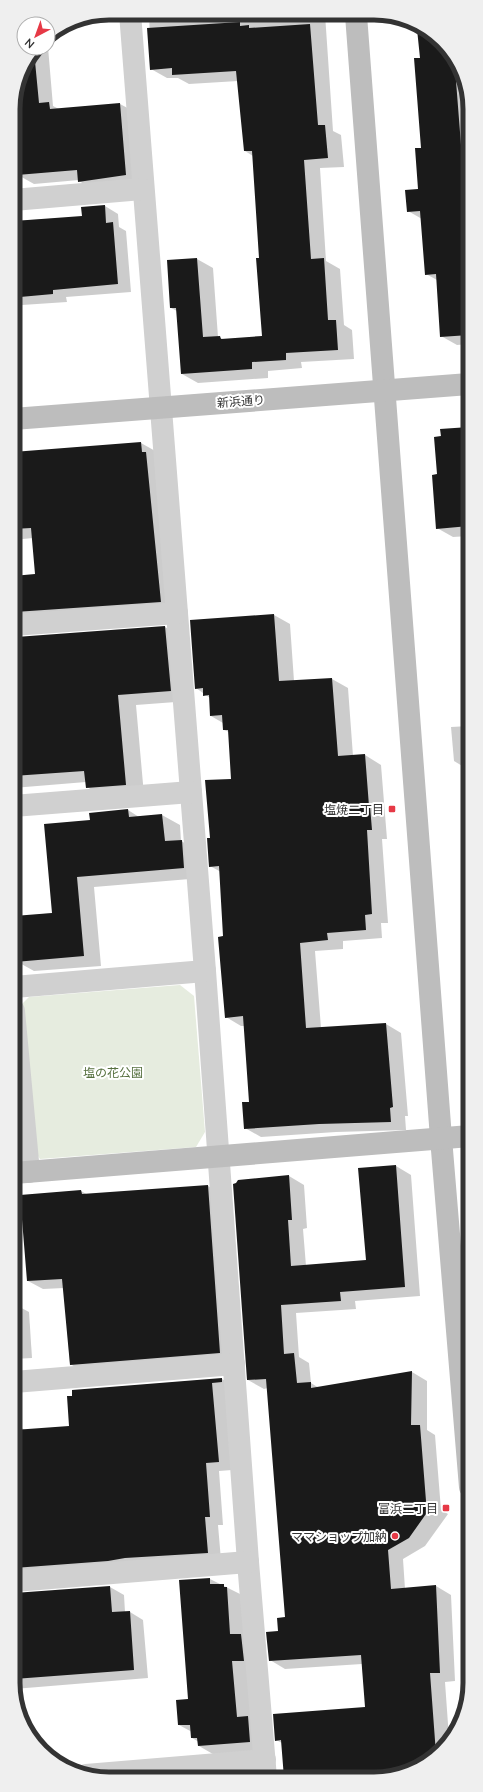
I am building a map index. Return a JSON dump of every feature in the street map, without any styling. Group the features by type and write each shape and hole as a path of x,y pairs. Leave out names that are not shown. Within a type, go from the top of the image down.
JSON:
{"street":[{"path":"130,20 142,189 161,407 205,971 248,1562 266,1769 176,1772"},
{"path":"356,20 441,1138 463,1403"},
{"path":"20,199 142,189"},
{"name":"新浜通り","path":"20,418 463,384"},
{"path":"20,624 177,613"},
{"path":"20,806 191,792"},
{"path":"20,986 205,971"},
{"path":"20,1149 21,1172 463,1136"},
{"path":"20,1382 234,1364"},
{"path":"20,1581 248,1562"}],"green space":[{"name":"塩の花公園","path":"180,985 194,996 205,1132 196,1147 40,1159 32,1147 20,1006 29,997"}],"building":[{"path":"240,22 240,26 249,25 249,28 310,24 318,125 325,125 328,158 304,160 311,259 324,258 328,320 336,320 338,350 286,353 286,360 252,362 252,369 181,374 176,308 170,308 167,260 197,258 203,337 220,336 221,339 262,336 256,258 259,258 252,151 244,151 236,71 172,75 172,68 150,70 147,28"},
{"path":"417,31 428,38 441,50 451,64 458,81 456,81 461,145 463,145 463,335 440,337 436,274 425,275 420,211 407,212 405,190 418,189 415,148 421,148 414,58 420,58"},
{"path":"35,60 39,103 49,102 50,109 120,103 126,175 78,182 77,170 20,175 20,103 23,86 29,69"},
{"path":"105,205 106,223 113,222 118,284 53,290 53,294 20,297 20,221 82,216 81,207"},
{"path":"463,427 463,527 436,529 432,475 437,474 434,437 441,436 440,429"},
{"path":"141,442 142,452 146,452 161,602 20,612 20,575 35,574 31,528 20,529 20,451"},
{"path":"274,614 279,681 332,678 338,756 365,754 372,830 367,830 372,914 365,915 366,930 327,933 328,940 300,943 306,1028 386,1023 393,1107 390,1108 391,1122 319,1124 244,1129 242,1102 249,1102 243,1016 225,1018 218,937 223,936 219,866 209,867 207,838 210,838 205,780 231,779 228,730 223,730 222,715 210,716 209,695 203,696 203,688 195,689 190,620"},
{"path":"165,626 171,691 118,695 126,785 86,788 84,771 20,776 20,637"},
{"path":"128,809 129,817 162,814 165,841 182,840 184,868 77,877 84,956 20,962 20,916 52,913 44,824 90,820 89,813"},
{"path":"396,1165 405,1287 340,1292 341,1301 281,1305 284,1354 294,1353 297,1383 311,1382 311,1388 412,1371 411,1425 420,1425 426,1501 425,1505 433,1504 409,1538 388,1550 391,1589 436,1585 440,1673 430,1673 436,1747 414,1763 386,1771 284,1772 281,1740 275,1741 273,1714 365,1707 361,1655 269,1661 266,1632 278,1631 277,1618 285,1617 266,1379 247,1380 233,1184 238,1180 289,1175 292,1220 288,1220 291,1266 366,1260 358,1168"},
{"path":"208,1185 220,1353 70,1365 62,1279 27,1281 20,1195 81,1190 82,1194"},
{"path":"222,1378 222,1382 212,1383 219,1462 206,1463 210,1517 205,1517 208,1553 125,1558 108,1561 20,1568 20,1430 69,1426 67,1396 72,1396 72,1390"},
{"path":"210,1578 210,1584 224,1584 224,1587 227,1587 230,1634 241,1634 244,1661 232,1661 237,1717 248,1716 250,1742 198,1746 197,1738 191,1738 190,1725 178,1725 176,1700 188,1699 179,1580"},
{"path":"110,1586 112,1612 130,1611 134,1670 20,1679 20,1593"}],"place":[{"name":"塩焼二丁目","path":"392,809"},
{"name":"富浜二丁目","path":"446,1508"},
{"name":"ママショップ加納","path":"395,1536"}]}
